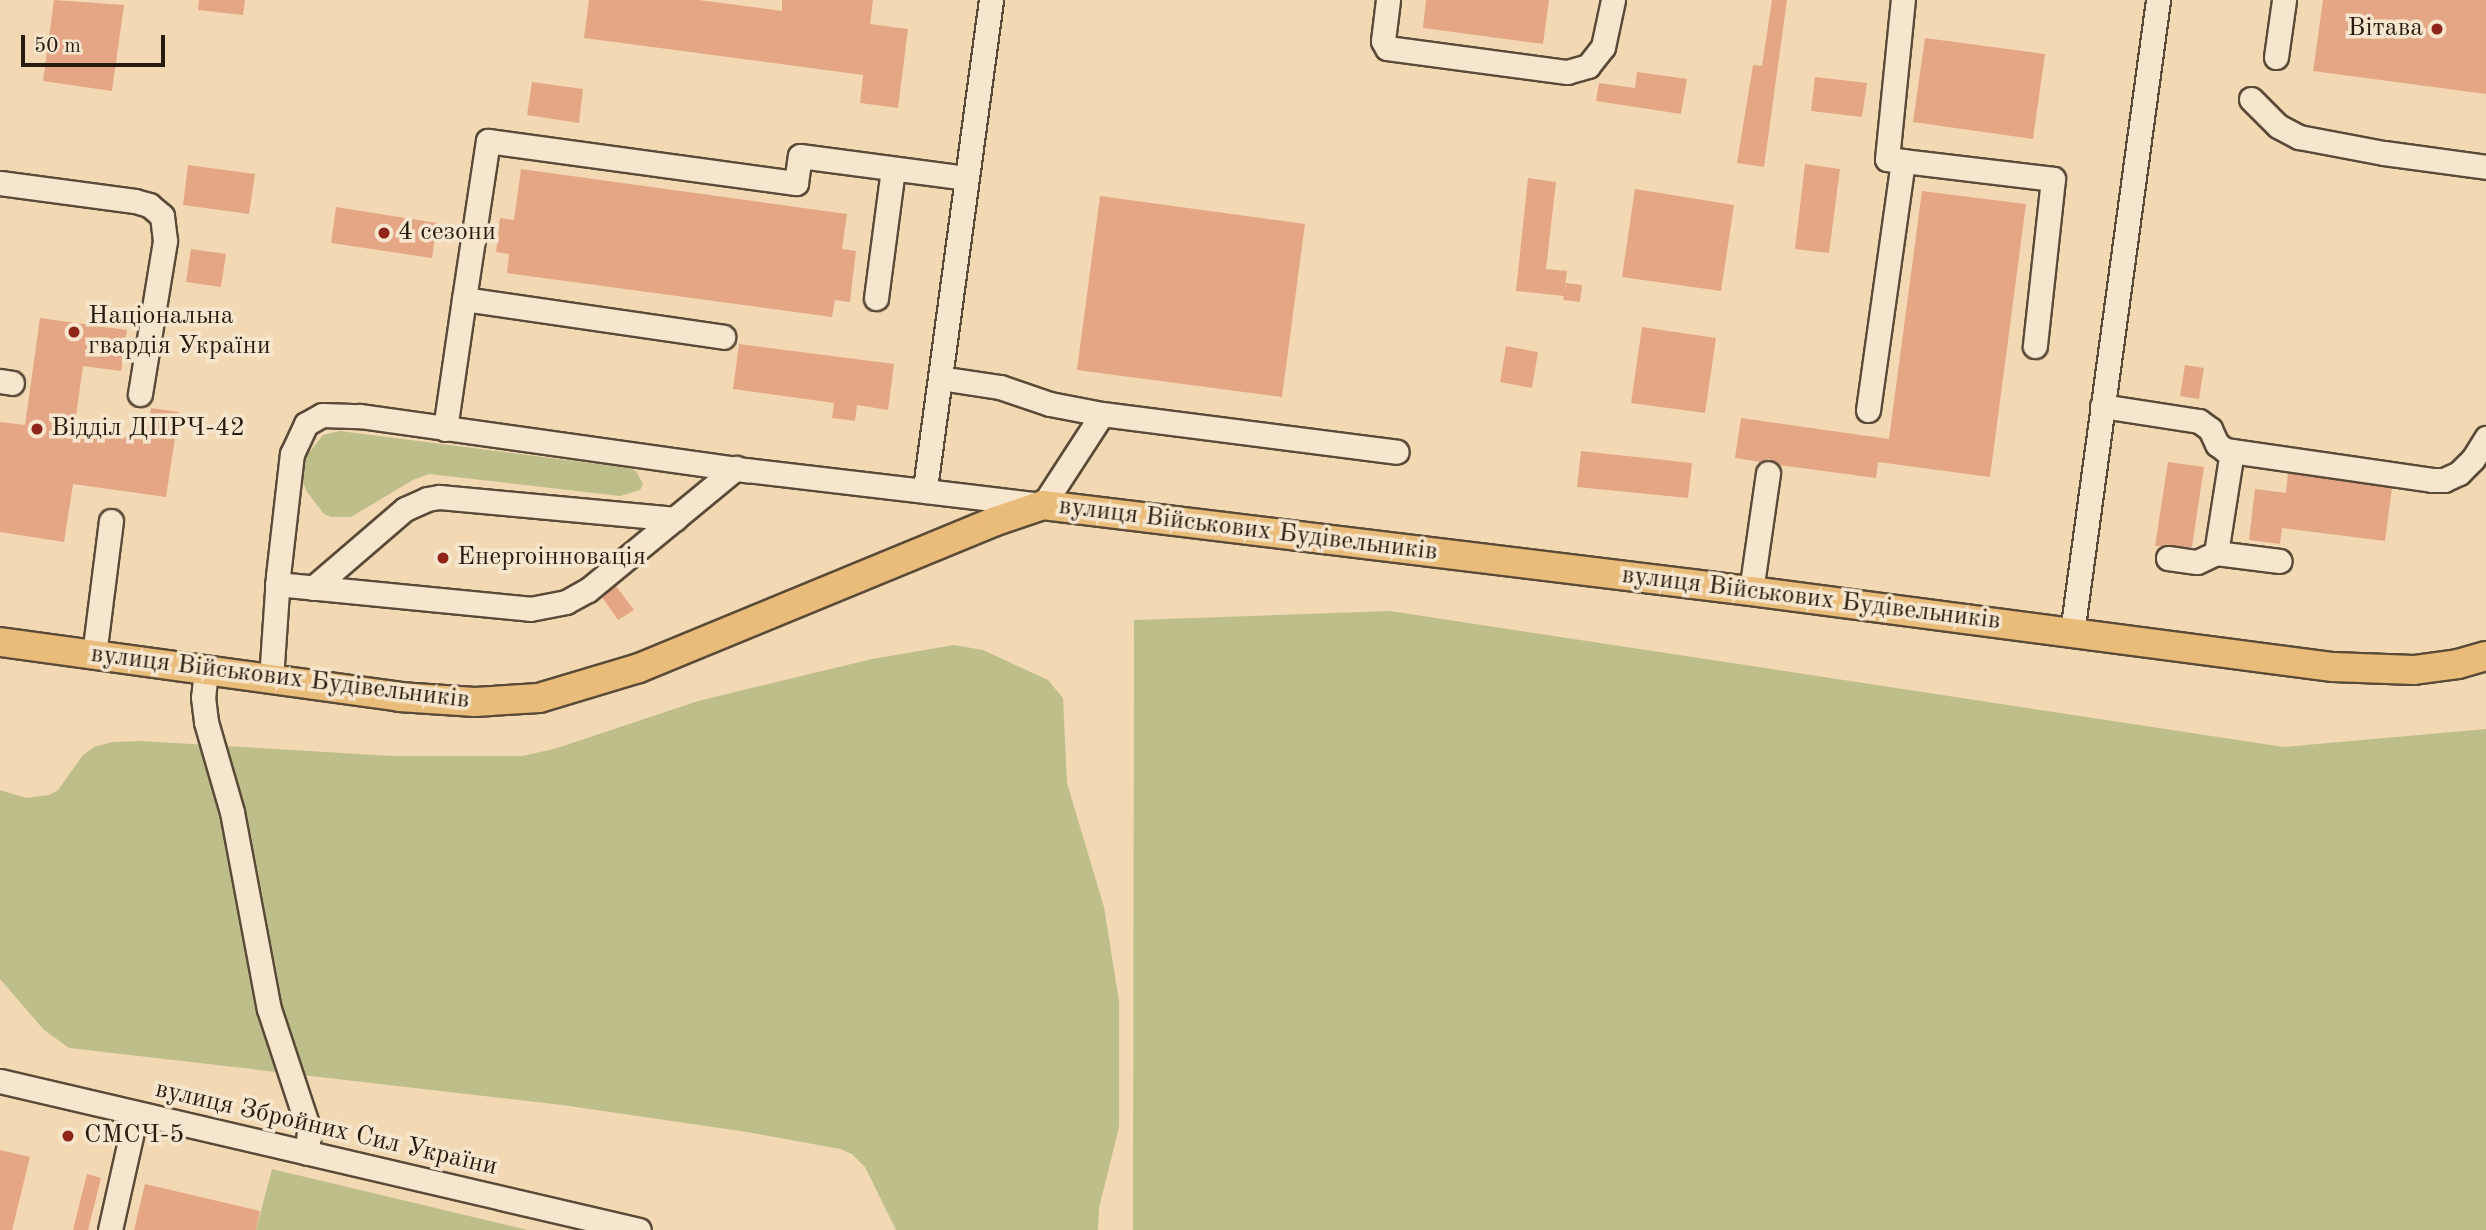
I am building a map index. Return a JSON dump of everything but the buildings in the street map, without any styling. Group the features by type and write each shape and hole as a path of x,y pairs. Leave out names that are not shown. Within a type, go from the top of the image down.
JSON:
{"main road":[{"name":"вулиця Військових Будівельників","path":"0,642 443,701 539,698 639,668 993,522 1043,505 1751,591 2362,670 2414,670 2458,664 2486,656"}],"street":[{"path":"925,491 991,0"},
{"path":"1388,0 1382,41 1387,48 1567,72 1588,66 1603,47 1613,0"},
{"path":"1903,0 1887,159 2053,178 2035,346"},
{"path":"2071,633 2158,0"},
{"path":"2276,57 2284,0"},
{"path":"2251,99 2277,126 2299,137 2384,153 2486,167"},
{"path":"445,429 488,141 796,183 800,156 966,178"},
{"path":"1868,410 1903,161"},
{"path":"876,298 893,169"},
{"path":"0,183 135,201 149,205 162,216 165,240 140,394"},
{"path":"464,299 723,337"},
{"path":"940,378 1000,387 1050,404 1102,414 1397,452"},
{"path":"2102,405 2199,421 2210,429 2220,448 2232,451 2438,480 2452,478 2465,468 2486,438"},
{"path":"271,679 277,584 292,454 306,424 322,415 343,415 736,468 1043,505 1102,414"},
{"path":"2216,553 2232,451"},
{"path":"277,584 530,609 566,602 588,590 736,468"},
{"path":"1751,591 1768,473"},
{"path":"313,588 405,509 427,499 440,497 675,519"},
{"path":"94,655 111,521"},
{"path":"2168,558 2197,562 2216,553 2279,561"},
{"path":"206,670 203,697 206,722 232,812 269,1009 309,1130 307,1153"},
{"name":"вулиця Збройних Сил України","path":"0,1081 639,1230"},
{"path":"110,1230 136,1114"}],"green space":[{"path":"340,431 628,468 636,471 643,484 640,490 620,496 429,474 413,480 351,517 331,517 324,514 307,492 303,482 305,458 323,435"},
{"path":"1390,611 2284,747 2486,729 2486,1230 1133,1230 1134,620"},
{"path":"954,645 983,650 1048,680 1063,698 1067,783 1104,907 1119,1001 1119,1127 1099,1208 1098,1230 896,1230 865,1167 852,1154 840,1149 747,1132 562,1105 69,1048 44,1030 0,979 0,790 26,798 49,795 58,790 83,755 94,747 112,742 141,741 393,756 522,756 554,749 698,701 872,659"},
{"path":"272,1169 528,1230 256,1230"}],"place":[{"name":"Вітава","path":"2437,29"},
{"name":"4 сезони","path":"384,233"},
{"name":"Національна гвардія України","path":"74,332"},
{"name":"Відділ ДПРЧ-42","path":"37,429"},
{"name":"Енергоінновація","path":"443,558"},
{"name":"СМСЧ-5","path":"68,1136"}]}
